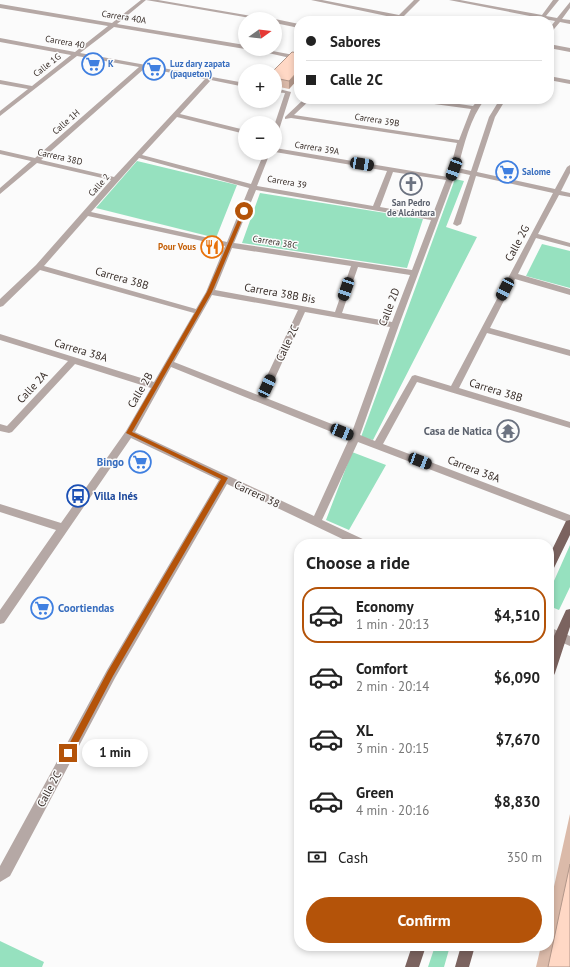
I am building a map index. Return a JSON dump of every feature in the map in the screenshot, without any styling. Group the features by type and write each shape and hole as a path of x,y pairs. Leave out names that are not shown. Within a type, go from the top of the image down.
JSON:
{"main road":[{"path":"554,557 570,524"},
{"path":"554,656 560,636 570,614"},
{"path":"412,967 417,951"},
{"path":"462,967 467,951"}],"street":[{"name":"Calle 1G","path":"0,114 144,0"},
{"path":"149,0 238,15"},
{"path":"191,7 201,0"},
{"path":"314,0 385,16"},
{"path":"401,16 417,0"},
{"path":"452,0 528,16"},
{"path":"544,16 556,0"},
{"path":"554,26 570,4"},
{"name":"Carrera 40A","path":"0,6 238,46"},
{"path":"554,20 570,22"},
{"path":"282,22 294,25"},
{"name":"Carrera 40","path":"0,40 238,84"},
{"path":"554,47 570,50"},
{"path":"282,55 294,57"},
{"name":"Calle 1H","path":"0,192 144,66"},
{"name":"Calle 2","path":"0,304 39,267 116,179 210,78"},
{"path":"554,79 570,82"},
{"path":"0,82 32,88"},
{"path":"281,116 288,92 282,91"},
{"path":"282,123 303,104"},
{"path":"447,104 475,108"},
{"name":"Calle 2D","path":"316,522 355,438 414,273 454,169 461,142 478,104"},
{"path":"457,224 492,118 500,104"},
{"path":"176,116 238,130"},
{"name":"Carrera 39B","path":"290,116 461,142"},
{"name":"Carrera 39A","path":"282,151 450,179"},
{"name":"Carrera 38D","path":"0,152 116,179"},
{"name":"Carrera 39","path":"138,156 253,187 435,219"},
{"name":"Calle 2B","path":"0,619 129,433 210,292 264,160"},
{"name":"Calle 2G","path":"453,390 570,167"},
{"path":"376,208 391,169"},
{"path":"454,169 570,195"},
{"name":"Carrera 38C","path":"86,213 230,245 414,273"},
{"path":"533,235 570,245"},
{"path":"338,314 355,264"},
{"name":"Carrera 38B","path":"39,267 198,312"},
{"path":"512,276 570,292"},
{"name":"Carrera 38B Bis","path":"210,292 395,325"},
{"name":"Calle 2C","path":"261,399 303,308"},
{"path":"484,329 570,353"},
{"name":"Carrera 38A","path":"0,337 156,386"},
{"name":"Calle 2A","path":"4,428 73,361"},
{"name":"Carrera 38A","path":"169,363 355,438 377,445 570,519"},
{"name":"Carrera 38B","path":"377,445 415,378 570,425"},
{"name":"Carrera 38","path":"129,433 352,539"},
{"name":"Calle 2C","path":"3,873 111,674 225,478"},
{"path":"0,508 63,528"}],"green space":[{"path":"137,161 237,185 216,238 96,208"},
{"path":"455,179 464,181 446,227 477,237 373,440 361,437"},
{"path":"260,193 423,219 407,268 242,243"},
{"path":"542,244 570,251 570,288 526,276"},
{"path":"352,452 386,465 349,530 326,520"},
{"path":"570,545 570,587 559,610 554,608 554,581"},
{"path":"0,941 44,962 42,967 0,967"},
{"path":"433,951 449,951 444,967 428,967"}],"building":[{"path":"292,52 294,52 294,76 289,81 282,80 282,64 280,64"},
{"path":"570,864 570,967 548,967 551,951 554,951 554,939"}],"place":[{"name":"K","path":"93,64"},
{"name":"Luz dary zapata (paqueton)","path":"154,69"},
{"name":"Salome","path":"507,172"},
{"name":"San Pedro de Alcántara","path":"411,184"},
{"name":"Pour Vous","path":"212,247"},
{"name":"Casa de Natica","path":"508,431"},
{"name":"Bingo","path":"140,462"},
{"name":"Villa Inés","path":"78,496"},
{"name":"Coortiendas","path":"42,608"}],"route":[{"path":"68,753 111,674 225,478 129,433 210,292 244,211"}]}
